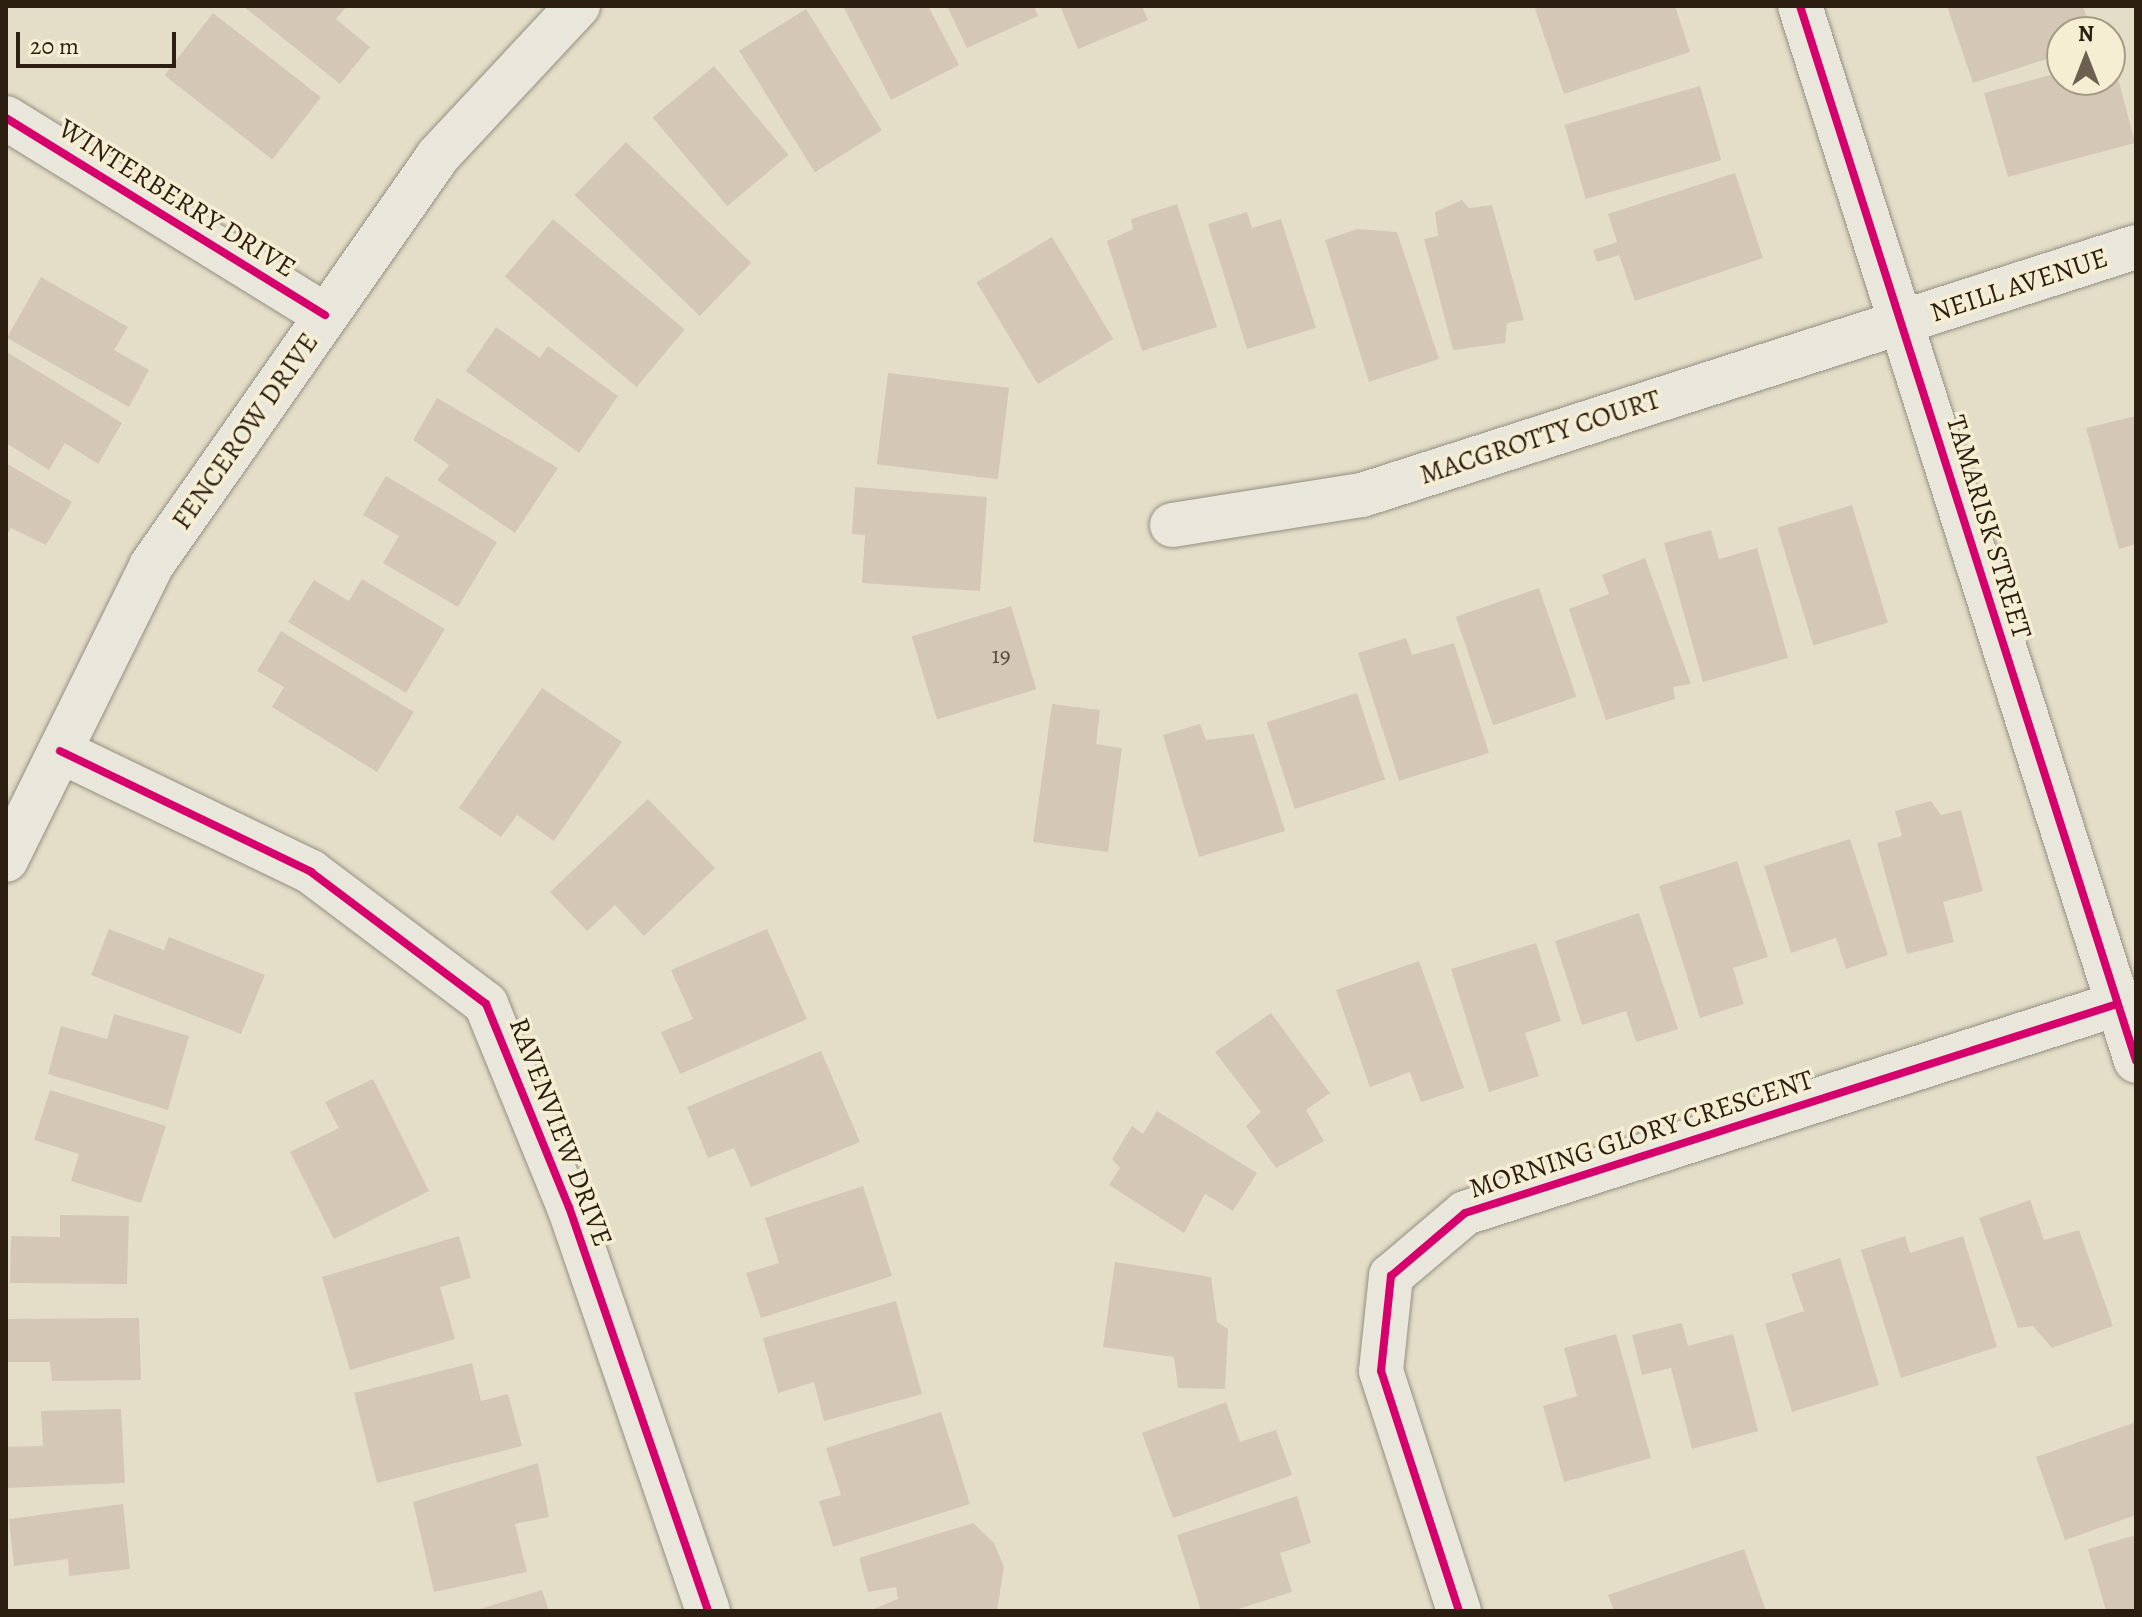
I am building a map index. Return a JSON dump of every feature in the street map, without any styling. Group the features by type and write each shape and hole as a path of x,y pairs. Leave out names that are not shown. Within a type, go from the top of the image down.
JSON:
{"street":[{"name":"FENCEROW DRIVE","path":"6,860 151,566 437,157 578,6"},
{"name":"TAMARISK STREET","path":"1800,6 2136,1061"},
{"name":"WINTERBERRY DRIVE","path":"6,118 325,315"},
{"name":"NEILL AVENUE","path":"1902,322 2136,247"},
{"name":"MACGROTTY COURT","path":"1172,525 1362,495 1902,322"},
{"name":"RAVENVIEW DRIVE","path":"60,751 311,872 486,1004 569,1207 708,1611"},
{"name":"MORNING GLORY CRESCENT","path":"1459,1611 1381,1371 1391,1276 1465,1213 2117,1004"}],"building":[{"path":"243,6 347,6 336,19 370,47 340,84"},
{"path":"843,6 928,6 959,65 891,100"},
{"path":"947,6 1034,6 1038,16 967,48"},
{"path":"1060,6 1142,6 1148,20 1078,49"},
{"path":"1545,6 1675,6 1690,52 1564,94 1535,9"},
{"path":"1947,6 2083,6 2086,16 2046,16 2046,59 1973,83"},
{"path":"806,9 882,130 815,172 739,51"},
{"path":"213,13 321,97 272,160 164,75"},
{"path":"714,66 789,155 727,206 653,117"},
{"path":"2046,76 2046,96 2123,96 2135,143 2008,177 1984,93"},
{"path":"1700,86 1721,160 1586,199 1564,125"},
{"path":"626,142 751,263 700,316 575,195"},
{"path":"1735,173 1763,258 1635,301 1619,255 1597,262 1593,250 1617,242 1608,214"},
{"path":"1462,200 1469,208 1492,205 1524,320 1507,323 1505,343 1453,350 1424,239 1438,236 1435,212"},
{"path":"1177,204 1217,327 1142,351 1107,241 1133,229 1131,219"},
{"path":"1247,212 1252,228 1281,219 1316,328 1247,349 1208,224"},
{"path":"553,219 685,330 637,387 505,276"},
{"path":"1357,229 1397,232 1439,359 1369,382 1325,240"},
{"path":"1052,237 1113,339 1038,384 977,282"},
{"path":"41,277 128,327 114,350 149,370 129,407 7,338"},
{"path":"496,327 540,358 548,346 618,396 579,453 466,371"},
{"path":"7,352 122,423 98,464 65,443 49,470 6,443"},
{"path":"888,373 1009,388 998,479 877,464"},
{"path":"437,398 558,468 515,533 437,480 449,465 413,440"},
{"path":"2136,416 2136,544 2119,549 2086,428"},
{"path":"6,463 72,502 46,545 11,528 6,536"},
{"path":"386,476 497,542 458,607 383,563 399,536 363,515"},
{"path":"855,487 987,497 980,591 862,583 865,535 852,534"},
{"path":"1852,505 1888,623 1813,645 1777,528"},
{"path":"1711,530 1719,559 1757,548 1788,658 1703,682 1664,543"},
{"path":"1645,558 1691,684 1673,687 1675,699 1606,720 1569,609 1609,594 1602,575"},
{"path":"362,579 445,629 406,693 288,622 314,580 349,601"},
{"path":"1539,588 1576,697 1493,725 1456,617"},
{"path":"1011,606 1036,689 937,720 912,636"},
{"path":"281,631 414,712 377,772 272,707 284,687 257,671"},
{"path":"1406,638 1412,655 1454,643 1489,753 1399,781 1358,653"},
{"path":"542,688 622,742 554,841 517,815 501,837 459,808"},
{"path":"1357,693 1385,780 1295,809 1267,722"},
{"path":"1052,704 1100,710 1096,744 1122,748 1108,852 1033,842"},
{"path":"1200,724 1206,740 1254,734 1285,831 1199,857 1163,735"},
{"path":"648,799 715,868 644,936 615,905 587,931 550,892"},
{"path":"1931,801 1941,815 1961,810 1983,891 1943,902 1954,942 1907,954 1877,843 1902,836 1895,811"},
{"path":"1850,839 1888,955 1846,969 1836,938 1791,953 1764,866"},
{"path":"1737,861 1768,957 1733,968 1744,1004 1700,1018 1659,886"},
{"path":"1639,913 1678,1029 1636,1042 1626,1011 1582,1025 1555,941"},
{"path":"109,929 164,950 169,937 265,975 241,1034 91,975"},
{"path":"767,929 807,1019 680,1074 661,1032 693,1019 671,970"},
{"path":"1536,943 1561,1021 1525,1033 1539,1076 1489,1092 1451,969"},
{"path":"1419,961 1464,1088 1421,1102 1410,1072 1370,1087 1336,990"},
{"path":"1271,1013 1330,1093 1306,1110 1324,1141 1276,1168 1246,1126 1261,1112 1215,1052"},
{"path":"114,1014 189,1036 168,1110 48,1074 61,1026 107,1039"},
{"path":"821,1051 860,1142 751,1187 734,1148 708,1158 687,1107"},
{"path":"373,1079 429,1191 334,1239 290,1152 339,1128 325,1102"},
{"path":"50,1090 166,1126 141,1203 71,1181 79,1154 34,1140"},
{"path":"1157,1111 1257,1173 1233,1211 1205,1194 1184,1233 1109,1185 1120,1168 1112,1159 1132,1126 1143,1134"},
{"path":"863,1186 892,1276 761,1318 746,1273 779,1263 765,1218"},
{"path":"2030,1200 2044,1240 2079,1230 2113,1326 2052,1348 2033,1326 2018,1328 1979,1218"},
{"path":"60,1215 129,1216 127,1284 10,1283 11,1236 60,1237"},
{"path":"459,1236 471,1278 440,1287 455,1339 350,1370 322,1277"},
{"path":"1905,1236 1910,1253 1963,1236 1997,1347 1901,1378 1861,1250"},
{"path":"1840,1258 1879,1385 1792,1412 1765,1324 1804,1311 1791,1274"},
{"path":"1115,1262 1211,1277 1217,1322 1228,1329 1225,1389 1178,1388 1174,1357 1103,1347"},
{"path":"896,1301 922,1394 824,1421 814,1382 778,1393 763,1338"},
{"path":"139,1318 141,1380 52,1381 50,1362 6,1362 6,1319"},
{"path":"1682,1323 1688,1346 1733,1334 1758,1431 1692,1449 1671,1368 1642,1375 1632,1335"},
{"path":"1616,1334 1651,1458 1564,1482 1543,1406 1577,1396 1564,1348"},
{"path":"472,1363 481,1401 508,1394 522,1446 377,1483 354,1393"},
{"path":"1226,1402 1240,1442 1276,1430 1292,1475 1173,1518 1142,1433"},
{"path":"121,1409 125,1483 6,1488 6,1447 43,1446 41,1411"},
{"path":"941,1412 970,1504 833,1547 819,1501 841,1495 826,1448"},
{"path":"2136,1422 2136,1515 2065,1540 2036,1457"},
{"path":"538,1463 549,1517 515,1524 527,1572 434,1592 413,1502"},
{"path":"1297,1496 1311,1543 1280,1553 1292,1592 1232,1611 1201,1611 1177,1535"},
{"path":"123,1504 130,1569 69,1576 68,1559 14,1566 9,1519"},
{"path":"973,1523 994,1543 1004,1567 997,1611 869,1611 898,1599 896,1587 868,1592 859,1558"},
{"path":"2136,1535 2136,1611 2106,1611 2088,1549"},
{"path":"1744,1549 1766,1611 1614,1611 1608,1595"},
{"path":"542,1590 549,1611 477,1611 477,1610"}],"cycle path":[{"path":"1800,6 2136,1061"},
{"path":"6,118 325,315"},
{"path":"60,751 311,872 486,1004 569,1207 708,1611"},
{"path":"1459,1611 1381,1371 1391,1276 1465,1213 2117,1004"}]}
